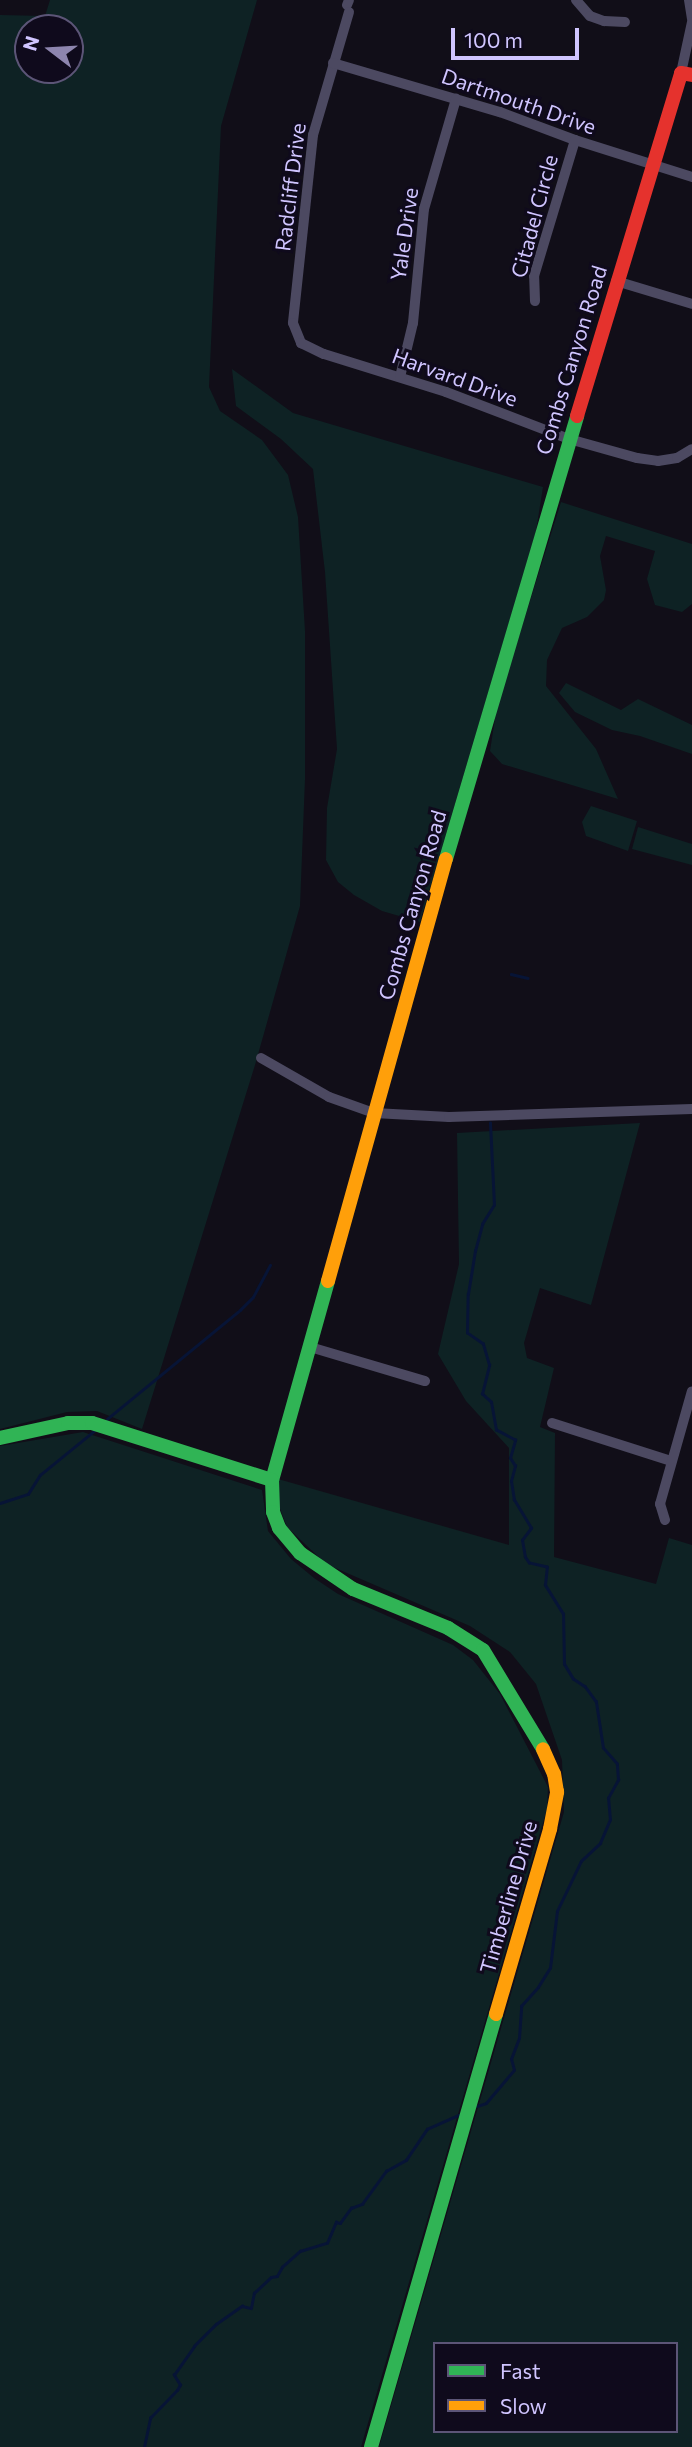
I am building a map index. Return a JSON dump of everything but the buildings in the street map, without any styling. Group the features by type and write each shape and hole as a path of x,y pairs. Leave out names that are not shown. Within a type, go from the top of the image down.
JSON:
{"street":[{"path":"576,0 590,16 604,21 625,22"},
{"path":"687,74 692,21 689,0"},
{"name":"Radcliff Drive","path":"324,354 301,343 293,323 313,135 348,6"},
{"name":"Dartmouth Drive","path":"333,63 456,99 692,177"},
{"name":"Combs Canyon Road","path":"272,1480 374,1113 569,439 651,164 687,74"},
{"name":"Yale Drive","path":"400,377 413,323 424,209 456,99"},
{"name":"Citadel Circle","path":"535,301 534,276 575,140"},
{"path":"617,281 692,304"},
{"name":"Harvard Drive","path":"324,354 400,377 569,439 653,461 677,458 692,449"},
{"path":"261,1058 329,1097 374,1113 449,1117 692,1109"},
{"path":"310,1347 425,1381"},
{"path":"665,1520 660,1504 692,1391"},
{"path":"0,1438 68,1423 92,1423 272,1480"},
{"path":"552,1423 671,1461"},
{"name":"Timberline Drive","path":"272,1480 273,1512 279,1528 300,1553 353,1590 447,1628 483,1650 535,1733 554,1774 557,1792 550,1829 371,2447"}],"green space":[{"path":"50,0 257,0 221,126 209,387 220,411 262,440 288,475 298,517 305,631 305,779 300,906 255,1065 142,1429 97,1411 67,1412 0,1429 0,15 14,15 14,84 84,84 84,14 46,14"},
{"path":"232,369 293,413 543,487 536,531 420,922 382,911 354,895 338,882 326,860 327,808 337,749 325,572 313,469 281,439 236,406"},
{"path":"561,502 692,544 692,604 682,612 655,605 647,579 655,551 606,536 600,556 606,590 604,600 587,617 562,628 547,660 546,686 596,749 618,799 502,764 490,751 497,706"},
{"path":"566,683 621,710 638,699 692,725 692,754 640,736 612,730 575,712 559,693"},
{"path":"591,806 637,821 628,851 586,836 582,822"},
{"path":"638,827 692,844 692,865 632,849"},
{"path":"640,1123 591,1305 540,1288 524,1343 527,1358 554,1368 540,1427 555,1433 554,1557 656,1584 669,1538 692,1545 692,2447 379,2447 564,1812 562,1760 536,1684 510,1652 470,1626 326,1564 287,1527 279,1506 278,1479 509,1545 509,1448 466,1401 438,1354 459,1264 457,1133"},
{"path":"83,1432 262,1490 268,1531 291,1559 314,1578 338,1594 453,1645 473,1660 500,1694 548,1787 547,1809 361,2447 0,2447 0,1446"}],"waterway":[{"path":"511,974 528,978"},
{"path":"477,2106 486,2103 514,2070 511,2059 519,2038 521,2006 550,1968 557,1911 581,1861 600,1843 610,1820 608,1798 618,1780 617,1764 603,1748 596,1702 585,1687 573,1679 564,1664 563,1614 545,1585 547,1567 529,1563 525,1557 522,1540 531,1528 514,1500 511,1481 515,1466 510,1458 515,1440 496,1430 491,1402 482,1394 489,1365 483,1344 467,1333 468,1294 475,1251 482,1224 494,1205 490,1123"},
{"path":"107,1419 240,1310 253,1297 270,1265"},
{"path":"0,1503 28,1494 40,1475 94,1431"},
{"path":"144,2447 150,2418 177,2390 180,2385 174,2375 194,2346 216,2324 242,2306 251,2308 254,2293 271,2277 277,2276 282,2267 300,2251 327,2243 336,2222 340,2223 351,2208 362,2204 386,2171 406,2160 427,2129 460,2114"}],"traffic: fast":[{"path":"446,859 577,416"},
{"path":"328,1281 272,1480 273,1512 279,1528 300,1553 353,1589 448,1628 483,1650 543,1749"},
{"path":"0,1438 68,1423 92,1423 272,1480"},
{"path":"371,2447 496,2014"}],"traffic: slow":[{"path":"328,1281 446,859"},
{"path":"496,2014 550,1829 557,1792 554,1774 543,1749"}],"traffic: jam":[{"path":"577,416 681,73 692,75"}]}
